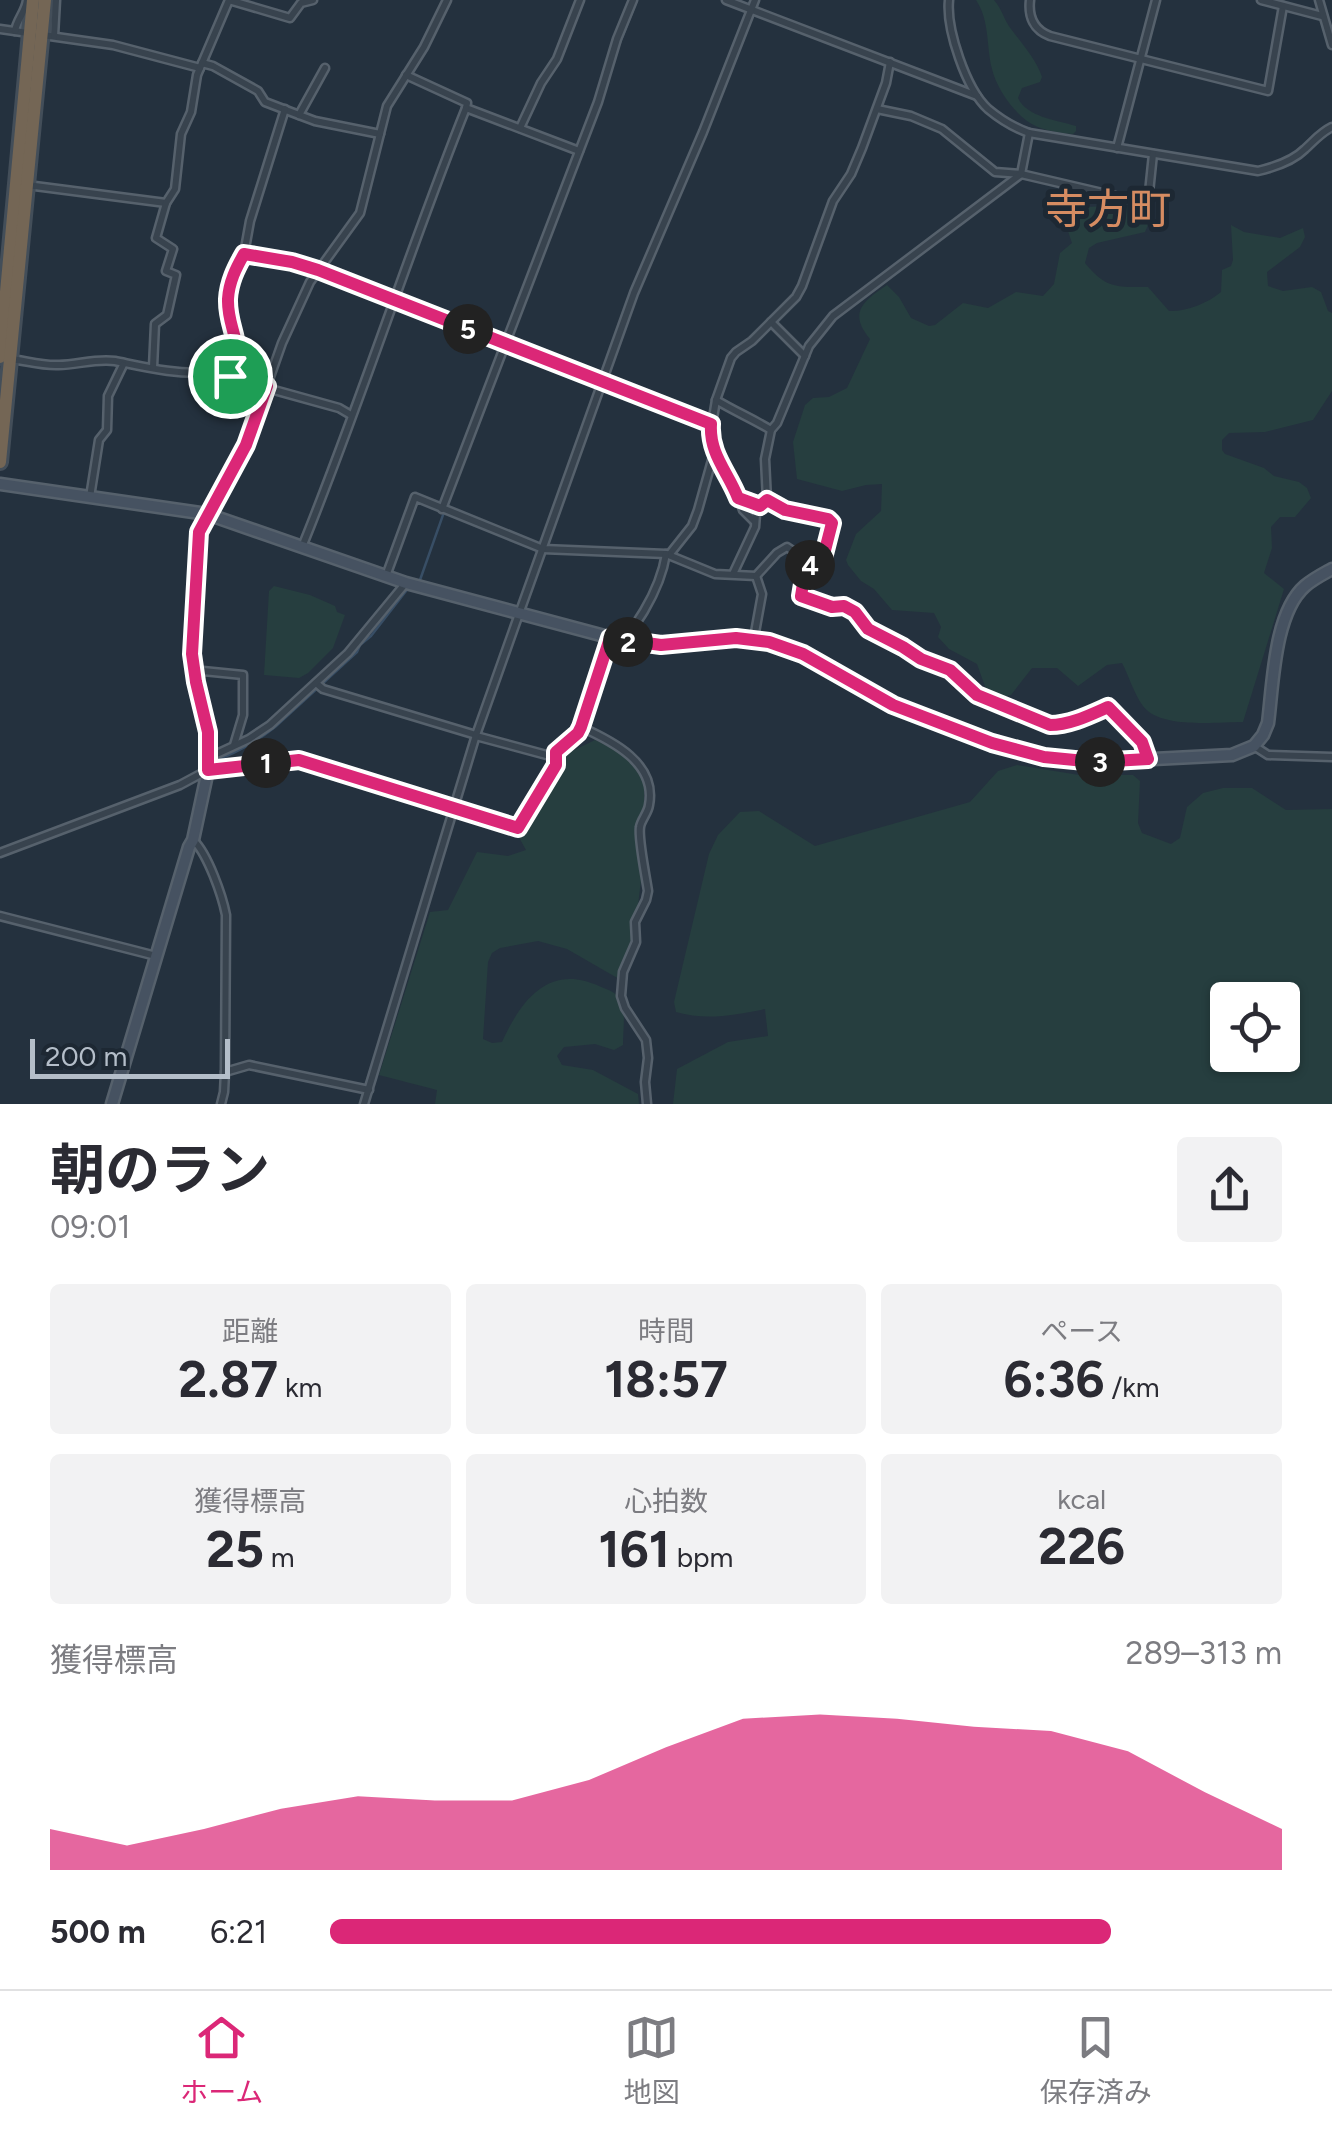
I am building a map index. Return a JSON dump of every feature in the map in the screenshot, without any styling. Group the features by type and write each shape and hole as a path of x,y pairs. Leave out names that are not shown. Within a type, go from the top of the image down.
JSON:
{"highway":[{"path":"30,0 42,34"},
{"path":"0,462 21,184 44,0"}],"street":[{"path":"15,31 30,0"},
{"path":"42,34 56,0"},
{"path":"153,367 154,324 167,316 176,274 166,271 173,250 156,238 166,204 175,190 181,134 201,66 229,0 290,18 302,3 313,0"},
{"path":"112,1104 193,840 208,764 208,732 192,654 199,532 246,445 282,343 310,282 360,213 388,106 447,0"},
{"path":"520,128 546,74 558,59 580,0"},
{"path":"444,510 634,0"},
{"path":"726,0 978,96"},
{"path":"364,1104 476,735 518,614 634,293 755,0"},
{"path":"949,0 950,27 978,96 988,109 1030,133 1258,171 1303,152 1316,136 1332,127"},
{"path":"1030,0 1032,20 1041,32 1268,90 1284,6"},
{"path":"1116,148 1156,0"},
{"path":"1261,0 1322,16"},
{"path":"1319,0 1332,45"},
{"path":"0,29 134,49 213,66 258,91 265,102 299,116 380,134"},
{"path":"755,522 743,510 714,454 710,436 716,400 731,358 752,342 802,286 833,201 851,174 877,108 890,62"},
{"path":"299,116 326,68"},
{"path":"302,547 466,108 467,103 406,76"},
{"path":"466,108 578,150"},
{"path":"877,108 942,129 995,172 1021,174 1148,202 1152,154"},
{"path":"230,376 238,354 228,296 244,254 250,221 285,109"},
{"path":"733,574 764,503 765,459 771,430 809,346 832,316 1021,174 1030,133"},
{"path":"21,184 166,204"},
{"path":"244,254 318,270 711,424"},
{"path":"771,322 806,356"},
{"path":"5,358 58,366 113,361 192,374 209,372 267,386 351,414"},
{"path":"90,497 98,440 107,430 108,396 123,365"},
{"path":"716,400 771,430"},
{"path":"627,642 667,555 692,526 714,454"},
{"path":"0,484 208,514 406,583 627,642 661,645 754,638 803,654 893,705 1016,750 1095,762 1232,755 1254,746 1268,723 1280,632 1290,606 1304,586 1332,569"},
{"path":"386,576 415,497 543,549 667,555 715,574 756,576"},
{"path":"738,498 828,519 832,523 822,562 806,566"},
{"path":"756,576 782,548 793,550 806,566 801,596 806,599 832,607 844,606 855,612 868,629 921,659 950,670 977,695 1050,725 1070,722 1108,707 1142,742 1148,759"},
{"path":"754,638 762,594 756,576"},
{"path":"0,852 180,785 233,746 259,734 318,685 406,583"},
{"path":"208,764 299,760 518,828 556,765 556,752 581,727 610,638"},
{"path":"193,670 243,675 243,715 233,746"},
{"path":"318,685 554,758"},
{"path":"581,727 602,736 633,758 648,787 649,805 640,827 648,891 635,922 636,942 623,972 621,996 624,1008 646,1040 647,1104"},
{"path":"1254,746 1268,756 1332,757"},
{"path":"193,840 201,848 226,915 225,1072 221,1104"},
{"path":"0,916 156,956"},
{"path":"225,1072 250,1065 368,1090"}],"green space":[{"path":"976,0 994,0 1039,70 1040,82 1022,88 1018,98 1022,104 1043,117 1076,126 1073,134 1032,124 1005,98 994,76 986,25"},
{"path":"1143,205 1151,218 1145,232 1089,248 1085,263 1106,282 1148,287 1169,311 1189,308 1221,292 1222,270 1231,266 1233,260 1231,225 1244,232 1280,238 1303,228 1305,237 1300,247 1267,272 1268,286 1283,291 1312,287 1321,292 1332,313 1332,391 1313,420 1265,432 1229,433 1222,440 1225,454 1264,468 1274,476 1299,482 1311,498 1295,517 1280,517 1271,527 1272,548 1264,573 1284,589 1243,722 1189,723 1151,713 1140,701 1122,663 1107,665 1078,686 1057,668 1032,668 1011,695 1002,697 987,692 977,664 949,649 938,637 941,627 934,613 892,610 848,565 846,560 856,534 881,511 882,484 842,491 797,479 793,442 805,405 813,398 829,397 847,388 870,339 859,315 871,297 887,285 911,318 929,326 963,303 988,308 1016,292 1043,296 1054,284 1060,253 1072,243 1067,228 1069,212 1084,207"},
{"path":"274,586 310,595 345,615 333,648 299,678 264,675 269,591"},
{"path":"595,740 632,757 644,775 644,855 626,983 567,949 538,941 500,948 488,962 483,1039 502,1042 518,1012 551,983 581,980 606,989 623,1005 623,1045 614,1050 595,1044 564,1047 557,1056 562,1065 593,1070 638,1094 639,1104 435,1104 437,1090 379,1075 430,912 448,910 477,852 508,856 526,850 516,832 543,783 562,756"},
{"path":"1017,765 1079,775 1133,775 1140,781 1138,823 1142,833 1171,844 1180,838 1187,807 1203,793 1223,788 1252,788 1286,810 1332,809 1332,1104 673,1104 677,1069 728,1042 768,1036 765,1009 709,1017 676,1012 674,1002 709,854 718,835 740,812 759,811 815,846 970,802 998,771"}],"waterway":[{"path":"619,45 637,0"},
{"path":"607,83 613,62"},
{"path":"564,200 593,124"},
{"path":"420,580 449,498"},
{"path":"211,762 275,727 357,652 406,591"}],"district":[{"name":"寺方町","path":"1108,209"}],"route":[{"path":"244,254 318,270 711,424 714,454 738,498 760,506 767,500 785,510 832,523 822,562 806,566 801,596 832,607 844,606 855,612 868,629 921,659 950,670 977,695 1050,725 1070,722 1108,707 1142,742 1148,759 1095,762 1044,757 992,743 893,705 791,648 754,638 661,645 610,638 584,721 578,733 556,752 556,765 518,828 299,760 208,770 208,732 192,654 199,532 246,445 267,386 230,376 238,354 228,296 244,254"}]}
